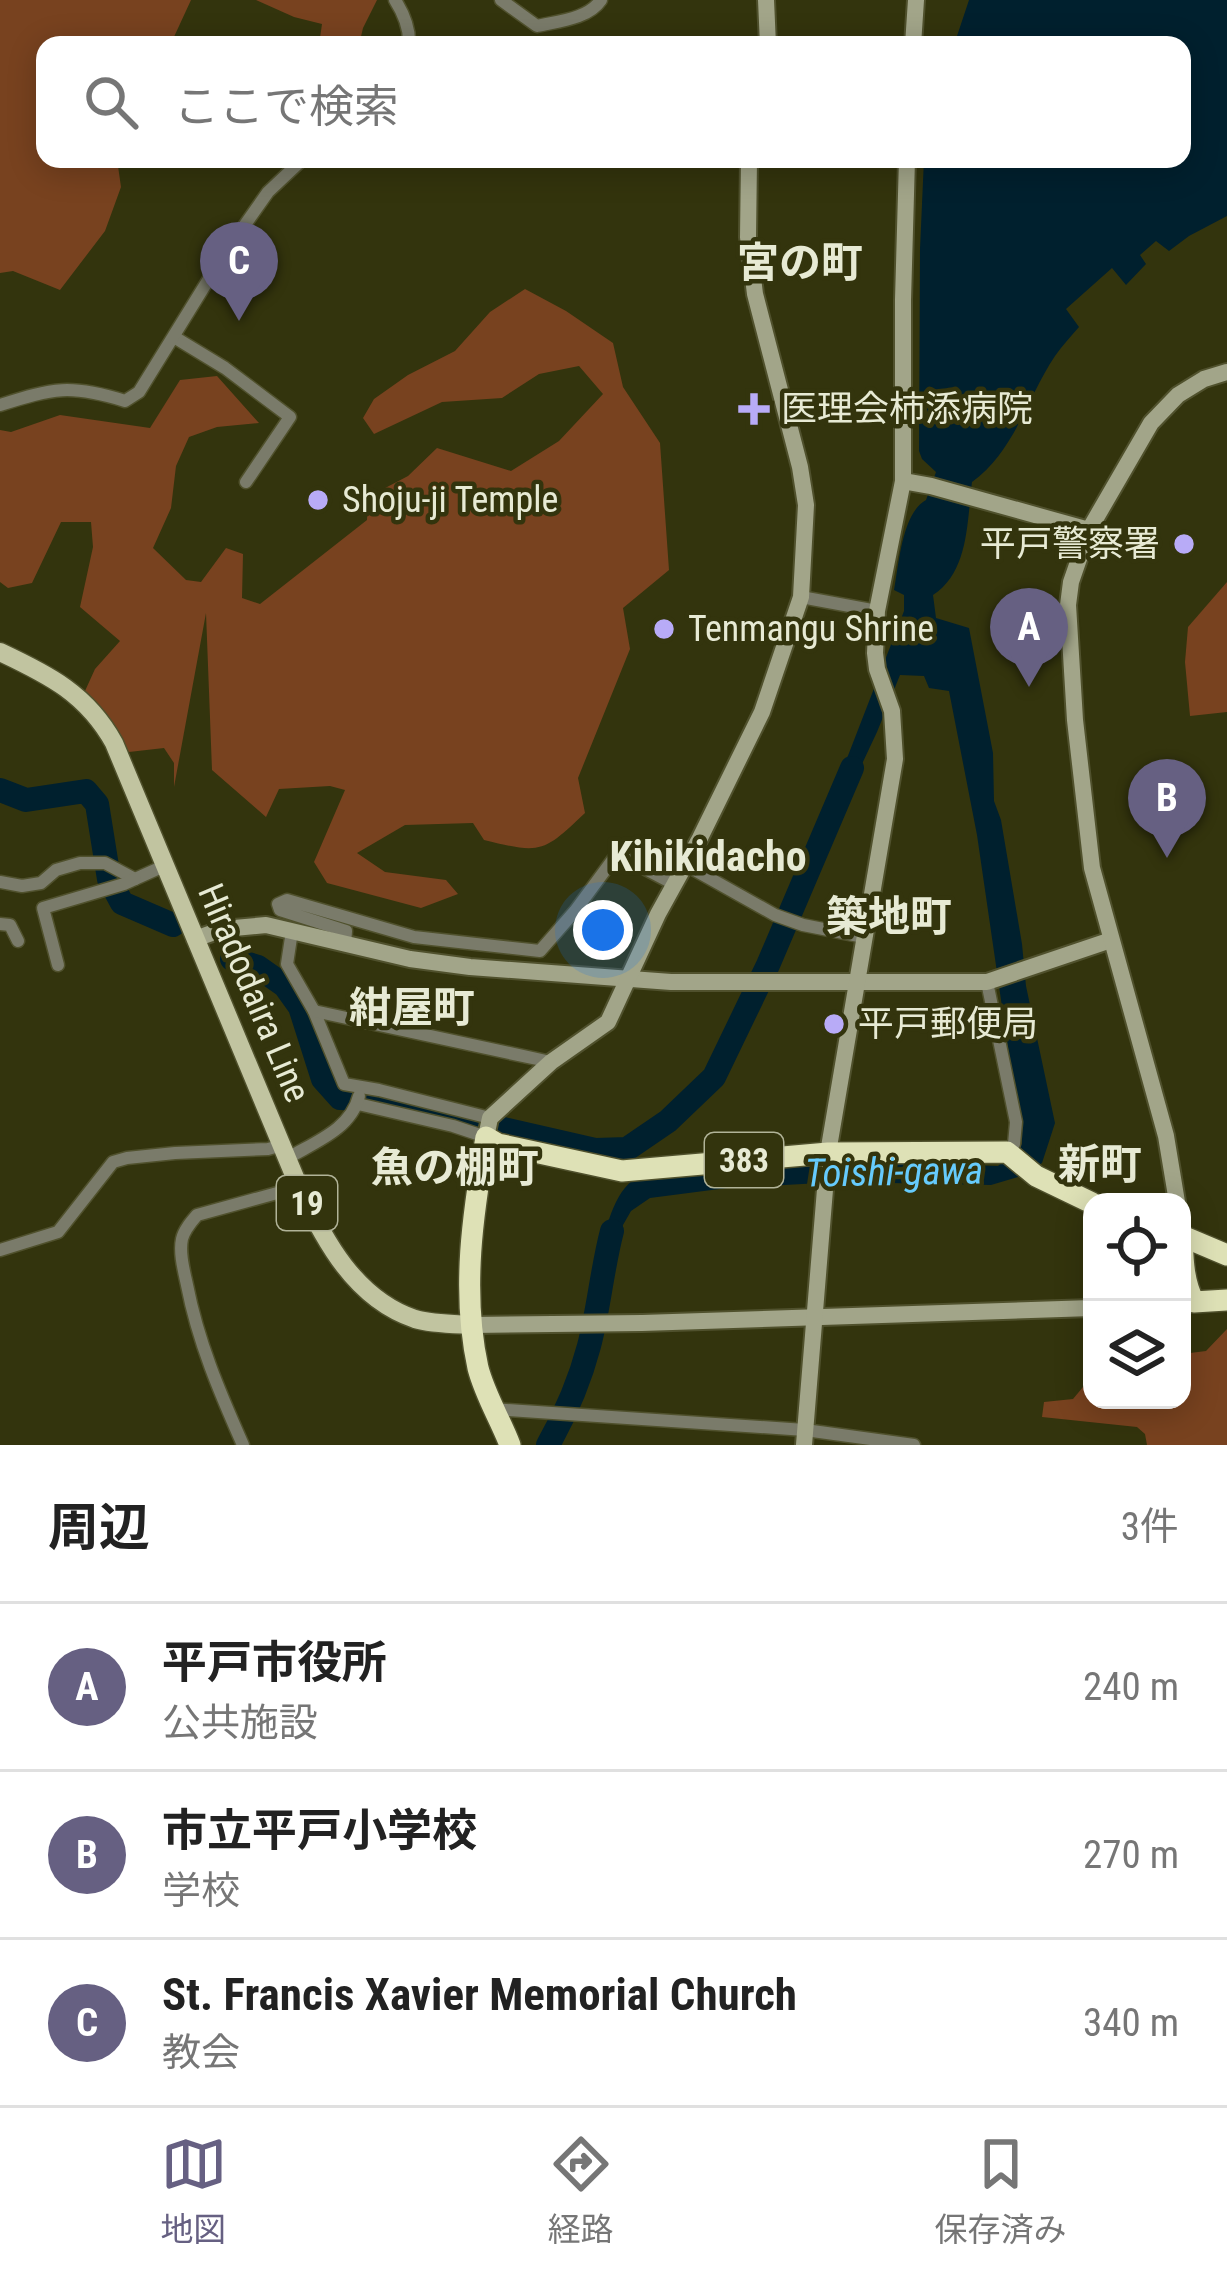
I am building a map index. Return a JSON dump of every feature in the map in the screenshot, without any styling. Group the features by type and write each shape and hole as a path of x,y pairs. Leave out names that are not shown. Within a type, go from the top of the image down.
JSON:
{"highway":[{"name":"383","path":"488,1127 498,1144 622,1171 828,1153 1007,1152"},
{"path":"488,1127 471,1223 472,1325 479,1370 510,1445"},
{"path":"1007,1152 1036,1176 1083,1199"},
{"path":"1191,1240 1227,1256"},
{"path":"1191,1302 1227,1300"}],"main road":[{"name":"Hiradodaira Line","path":"0,652 68,688 100,718 114,743 324,1240 351,1275 388,1306 418,1320 472,1325"}],"street":[{"path":"395,0 410,36"},
{"path":"501,0 537,26 580,15 596,8 601,0"},
{"path":"766,0 768,36"},
{"path":"914,36 916,0"},
{"path":"0,405 47,390 73,388 125,401 139,392 223,256 268,192 293,168"},
{"path":"292,931 287,964 314,1011 344,1084 359,1095 453,1126 488,1127 551,1062 608,1022 762,712 800,597 806,505 755,294 748,238 749,168"},
{"path":"804,1438 828,1153 895,759 892,711 877,669 878,611 903,481 902,300 908,168"},
{"path":"174,337 290,417 246,482"},
{"path":"1176,1193 1166,1136 1092,868 1068,605 1089,530 1151,423 1178,395 1227,371"},
{"path":"903,481 1089,530"},
{"path":"800,597 878,611"},
{"path":"345,945 346,931 280,910 278,904 287,900 414,937 540,951 617,854 674,884"},
{"path":"0,882 41,883 56,870 105,862 126,878"},
{"path":"684,864 775,915 864,937"},
{"path":"58,965 44,908 164,866"},
{"path":"0,924 10,925 18,941"},
{"path":"194,939 266,925 410,959 470,967 746,982 987,982 1112,940"},
{"path":"987,982 1016,1122 1014,1144 1007,1152"},
{"path":"314,1011 551,1062"},
{"path":"0,1250 58,1232 113,1162 159,1154 285,1151 338,1130 359,1095"},
{"path":"243,1445 194,1322 182,1240 197,1215 299,1187"},
{"path":"472,1325 1083,1308"},
{"path":"494,1409 914,1445"}],"shaded area":[{"path":"0,0 191,0 174,36 36,36 36,168 118,168 121,187 105,231 60,290 13,271 0,273"},
{"path":"256,0 377,0 361,36 320,36 322,24"},
{"path":"525,289 613,343 623,387 660,443 669,570 623,608 630,649 578,778 585,813 571,826 550,843 530,848 484,840 473,823 405,825 357,853 385,872 446,880 458,894 421,908 327,883 314,862 345,790 330,786 279,789 266,817 212,770 206,613 174,787 174,763 164,748 129,752 105,728 85,691 95,669 120,641 80,607 93,547 91,522 61,522 32,583 8,588 0,582 0,430 11,432 60,415 150,428 180,380 217,376 259,423 217,427 189,437 176,466 171,508 153,548 186,580 201,582 226,548 243,554 242,598 260,604 367,520 368,497 408,476 437,448 511,471 559,441 603,394 579,366 539,374 502,398 442,402 374,434 363,418 374,399 455,351 490,312"},
{"path":"1227,582 1227,712 1190,716 1185,662 1188,627"},
{"path":"1227,1329 1227,1445 1147,1445 1137,1427 1042,1417 1044,1402 1073,1399 1083,1387 1083,1409 1191,1409 1191,1353 1206,1351"}],"water":[{"path":"969,0 1227,0 1227,216 1169,251 1156,241 1140,255 1146,264 1126,285 1112,268 1066,309 1079,327 1045,372 999,456 972,482 960,559 945,585 933,595 936,618 969,628 993,753 994,801 1001,820 1026,986 1055,1123 1042,1163 991,1185 839,1182 650,1198 631,1211 608,1263 598,1257 608,1224 622,1192 637,1177 808,1160 998,1166 1022,1144 977,835 949,691 929,688 924,676 900,675 846,798 832,797 904,611 904,595 894,590 903,540 936,472 919,451 924,168 1191,168 1191,36 957,36"}],"waterway":[{"path":"232,959 258,967 285,986 300,1007 323,1079 340,1098 376,1100 595,1150 627,1149 668,1121 714,1077 768,965 852,768"},
{"path":"0,790 26,800 86,791 97,804 109,879 122,903 173,925"},
{"name":"Toishi-gawa","path":"548,1445 585,1359 612,1231"}],"place":[{"name":"St. Francis Xavier Memorial Church","path":"239,321"},
{"name":"医理会柿添病院","path":"754,409"},
{"name":"Shoju-ji Temple","path":"318,500"},
{"name":"平戸警察署","path":"1184,544"},
{"name":"Tenmangu Shrine","path":"664,629"},
{"name":"平戸市役所","path":"1029,687"},
{"name":"市立平戸小学校","path":"1167,858"},
{"name":"平戸郵便局","path":"834,1024"}],"district":[{"name":"宮の町","path":"800,262"},
{"name":"Kihikidacho","path":"708,856"},
{"name":"築地町","path":"889,916"},
{"name":"紺屋町","path":"412,1007"},
{"name":"新町","path":"1100,1164"},
{"name":"魚の棚町","path":"455,1167"}]}
